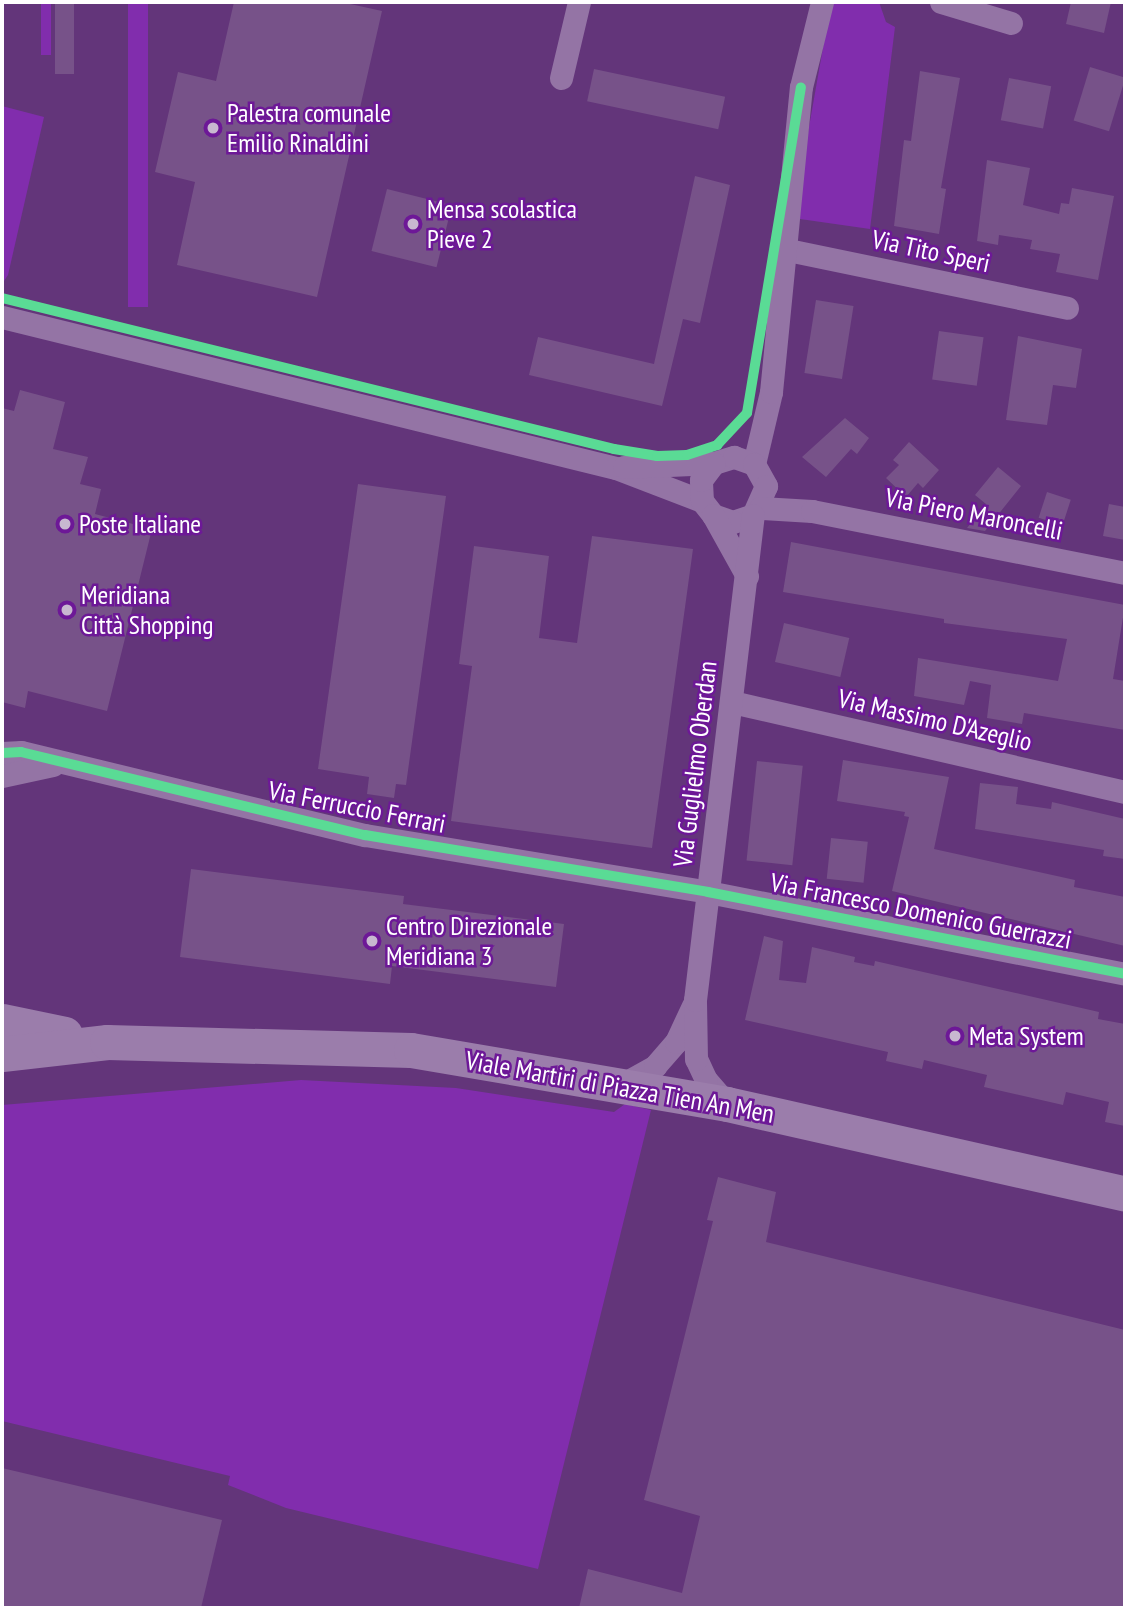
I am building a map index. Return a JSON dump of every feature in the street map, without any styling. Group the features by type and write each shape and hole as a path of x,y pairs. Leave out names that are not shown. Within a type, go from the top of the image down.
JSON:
{"main road":[{"name":"Viale Martiri di Piazza Tien An Men","path":"2,1021 107,1042"},
{"name":"Viale Martiri di Piazza Tien An Men","path":"2,1054 107,1042 411,1050 623,1084 727,1104 1125,1194"}],"street":[{"path":"561,78 579,2"},
{"path":"747,576 708,508 701,480 734,461 771,392 801,87 822,2"},
{"path":"941,2 1011,23"},
{"name":"Via Tito Speri","path":"783,249 1067,308"},
{"path":"2,317 616,468 708,508 733,522 760,503 734,461"},
{"path":"616,468 734,461"},
{"name":"Via Piero Maroncelli","path":"760,503 1125,573"},
{"name":"Via Guglielmo Oberdan","path":"727,1104 706,1080 696,1059 695,1000 747,576 760,503"},
{"name":"Via Massimo D'Azeglio","path":"732,702 1125,792"},
{"name":"Via Ferruccio Ferrari","path":"2,753 21,752 365,835 708,892"},
{"name":"Via Ferruccio Ferrari","path":"2,776 66,764"},
{"name":"Via Francesco Domenico Guerrazzi","path":"708,892 1125,974"},
{"name":"Via Guglielmo Oberdan","path":"623,1084 655,1066 676,1042 695,1000"}],"shaded area":[{"path":"41,2 51,2 51,55 41,55"},
{"path":"128,2 148,2 148,307 128,307"},
{"path":"831,2 879,2 886,22 895,27 870,229 793,218"},
{"path":"2,106 44,117 8,275 2,284"},
{"path":"301,1080 456,1088 614,1112 625,1104 651,1110 538,1569 286,1508 228,1485 230,1476 2,1421 2,1105"}],"building":[{"path":"55,2 74,2 74,74 55,74"},
{"path":"234,2 341,2 382,11 317,297 177,265 195,182 155,172 178,72 216,81"},
{"path":"1071,2 1111,2 1104,33 1066,24"},
{"path":"1090,67 1125,78 1109,131 1074,121"},
{"path":"594,69 725,97 718,129 587,101"},
{"path":"920,71 960,78 941,188 946,189 939,234 894,226 904,140 911,141"},
{"path":"1009,78 1051,86 1043,128 1001,120"},
{"path":"987,160 1030,168 1023,205 1059,214 1061,203 1069,204 1072,188 1114,196 1098,280 1056,272 1060,254 1030,249 1032,240 999,235 998,245 977,241"},
{"path":"695,176 730,185 700,323 683,319 662,406 529,375 538,337 654,364"},
{"path":"387,189 452,205 437,267 372,251"},
{"path":"816,300 854,306 842,379 804,373"},
{"path":"939,331 984,337 977,386 932,380"},
{"path":"1018,336 1082,349 1076,388 1053,385 1047,425 1006,420"},
{"name":"Meridiana Città Shopping","path":"20,390 65,402 53,449 88,457 80,484 101,489 95,514 152,529 107,711 28,691 25,708 2,702 2,408 14,411"},
{"path":"845,418 869,438 857,454 851,449 826,477 802,457"},
{"path":"909,442 939,470 923,488 918,483 906,497 886,478 899,465 893,460"},
{"path":"998,467 1021,486 985,531 967,528 986,504 975,495"},
{"path":"358,484 446,496 406,785 396,784 394,798 367,794 369,777 318,769"},
{"path":"1047,492 1071,500 1062,525 1039,518"},
{"path":"1109,504 1125,507 1125,540 1103,536"},
{"path":"592,536 693,549 652,848 451,821 472,666 459,664 474,546 549,556 539,638 577,643"},
{"path":"791,542 1125,605 1113,679 1125,681 1125,730 1024,713 1022,724 987,718 991,685 970,681 964,705 914,696 918,658 1058,681 1067,639 944,623 944,619 783,592"},
{"path":"784,623 849,638 840,677 775,662"},
{"path":"843,760 949,777 934,849 1075,880 1074,887 1125,897 1125,946 892,891 909,817 904,816 905,812 837,801"},
{"path":"757,761 803,766 792,865 747,860"},
{"path":"980,783 1018,787 1016,804 1051,809 1052,802 1125,819 1125,859 1103,856 1104,850 975,829"},
{"path":"831,838 868,842 864,883 827,879"},
{"name":"Centro Direzionale Meridiana 3","path":"191,869 404,896 403,904 564,924 556,987 392,966 390,984 180,957"},
{"name":"Meta System","path":"764,936 783,941 779,980 806,983 812,947 855,957 854,962 874,966 875,961 1099,1012 1098,1019 1125,1024 1125,1126 1105,1122 1109,1102 1066,1092 1063,1105 984,1087 987,1075 924,1060 922,1069 886,1061 888,1052 745,1020"},
{"path":"718,1177 776,1192 766,1242 1125,1330 1125,1608 579,1608 588,1569 682,1593 700,1516 644,1500 713,1221 707,1220"},
{"path":"2,1468 222,1520 201,1608 2,1608"}],"cycle path":[{"path":"2,298 614,449 657,456 687,455 717,445 747,413 801,87"},
{"path":"2,753 21,752 365,835 708,892 1125,974"}],"place":[{"name":"Palestra comunale Emilio Rinaldini","path":"213,128"},
{"name":"Mensa scolastica Pieve 2","path":"413,224"},
{"name":"Poste Italiane","path":"65,524"},
{"name":"Meridiana Città Shopping","path":"67,610"},
{"name":"Centro Direzionale Meridiana 3","path":"372,941"},
{"name":"Meta System","path":"955,1036"}]}
